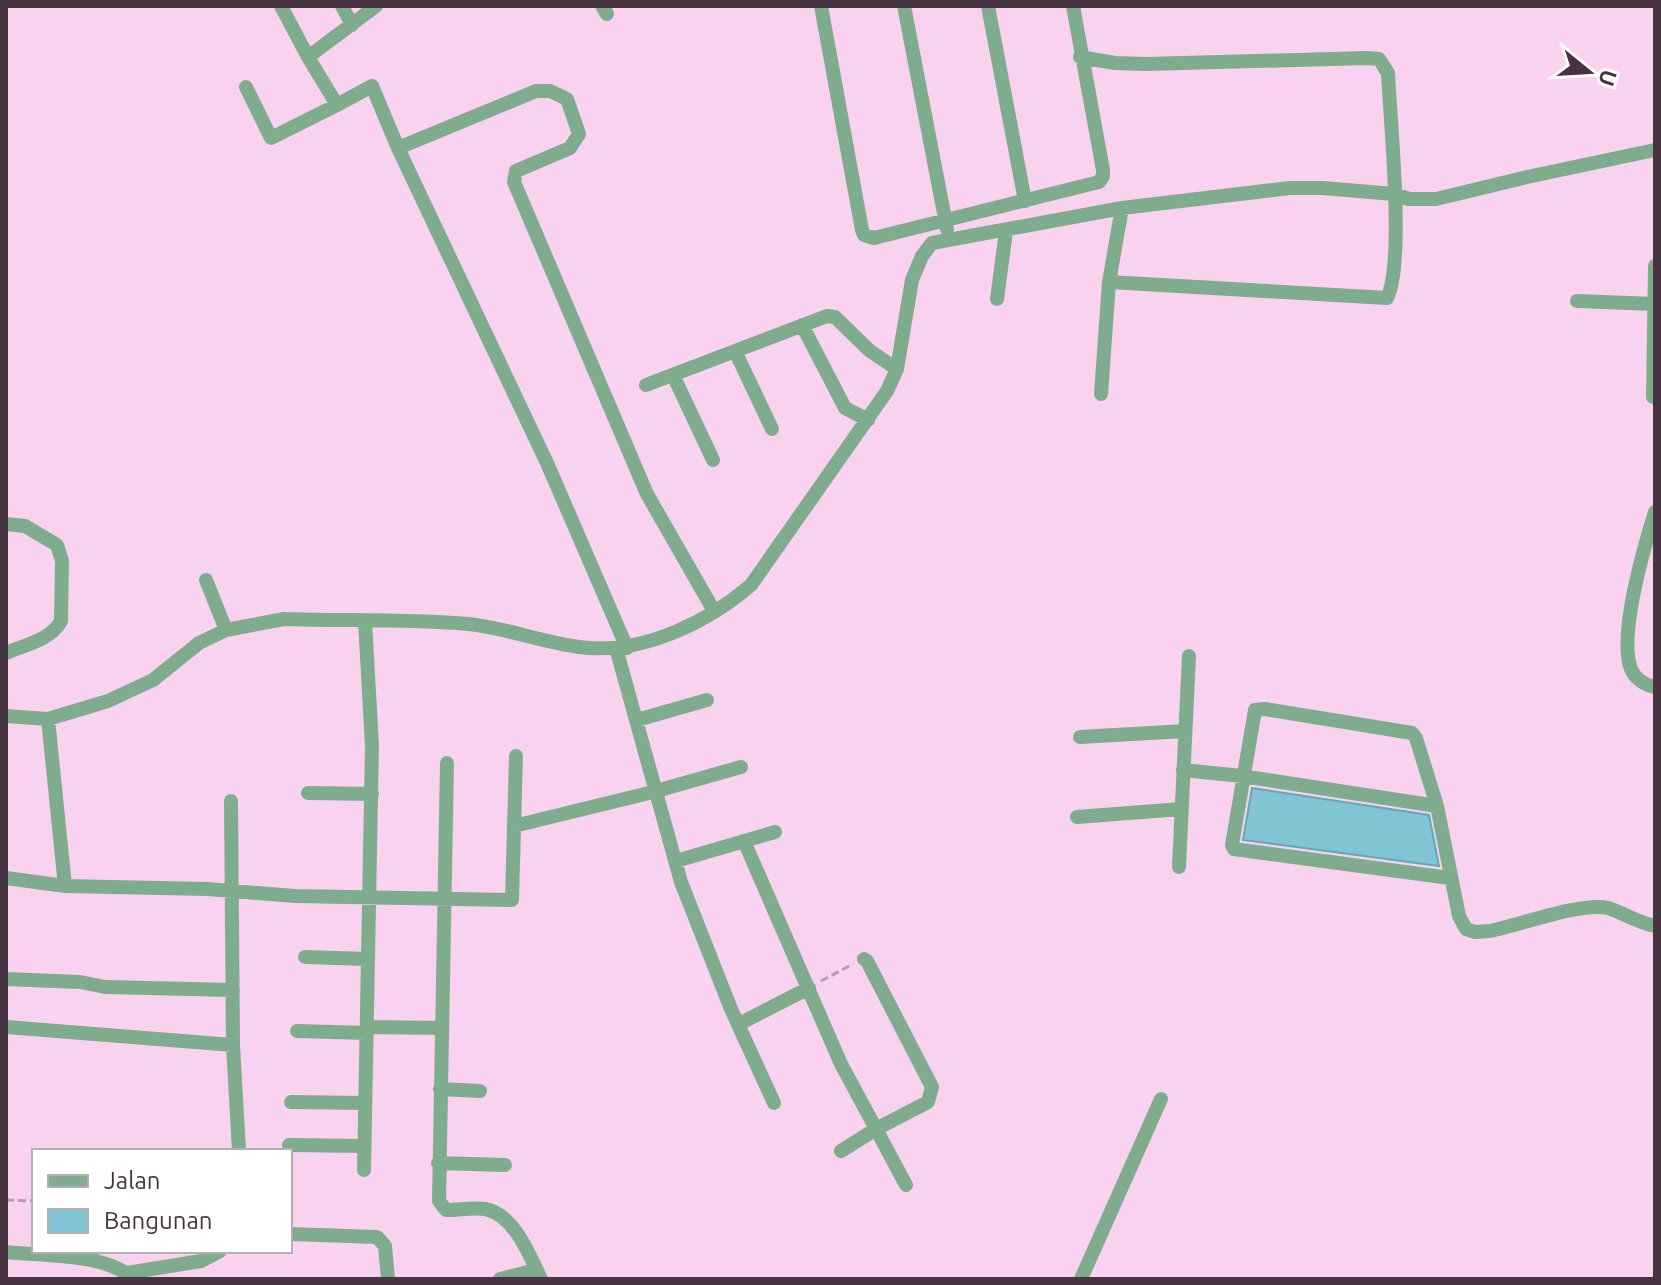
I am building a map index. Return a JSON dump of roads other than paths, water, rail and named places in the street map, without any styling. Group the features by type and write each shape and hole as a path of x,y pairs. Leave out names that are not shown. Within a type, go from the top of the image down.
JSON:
{"street":[{"path":"281,6 337,105"},
{"path":"308,57 346,15 360,6"},
{"path":"346,15 376,6"},
{"path":"821,6 864,235 874,238 1099,182 1103,176 1073,6"},
{"path":"904,6 949,238"},
{"path":"988,6 1025,201"},
{"path":"1080,57 1115,63 1379,59 1388,73 1394,194 1393,284 1387,298 1109,282"},
{"path":"246,87 271,138 372,86 398,148 547,463 622,648 637,720 681,882 774,1103"},
{"path":"398,148 536,91 550,91 567,99 579,134 570,148 516,171 514,182 647,494 714,611"},
{"path":"6,716 48,719 131,692 153,680 199,643 226,630 284,619 474,625 586,648 622,648 684,628 733,601 751,585 887,391 897,369 912,280 922,256 932,243 1122,208 1290,188 1323,188 1394,194 1409,199 1436,199 1655,150"},
{"path":"1101,394 1109,282 1122,208"},
{"path":"997,299 1006,231"},
{"path":"1653,397 1655,266"},
{"path":"1577,301 1654,304"},
{"path":"646,385 827,316 835,317 870,351 897,369"},
{"path":"802,325 845,408 868,420"},
{"path":"735,351 772,429"},
{"path":"673,375 713,460"},
{"path":"1655,512 1628,623 1627,644 1631,671 1646,685 1655,687"},
{"path":"6,524 25,526 57,545 62,561 61,621 58,628 49,635 6,653"},
{"path":"206,580 226,630"},
{"path":"364,1170 372,794 365,621"},
{"path":"1179,867 1189,656"},
{"path":"637,720 707,700"},
{"path":"1450,878 1234,849 1232,845 1242,776 1255,710 1265,709 1412,733 1437,806 1450,878 1466,929 1475,932 1524,924 1588,907 1606,908 1655,926"},
{"path":"48,719 65,886"},
{"path":"1080,737 1185,731"},
{"path":"6,878 65,886 512,900 516,756"},
{"path":"447,763 439,1201 443,1209 486,1209 496,1212 512,1228 538,1274 500,1279"},
{"path":"514,826 741,767"},
{"path":"1183,770 1437,806"},
{"path":"308,793 372,794"},
{"path":"231,801 233,1045 239,1149"},
{"path":"1077,817 1181,809"},
{"path":"676,861 775,832"},
{"path":"744,841 841,1064 906,1185"},
{"path":"305,957 368,959"},
{"path":"841,1151 928,1102 932,1094 932,1087 864,959"},
{"path":"6,979 80,982 105,987 233,990"},
{"path":"739,1024 809,988"},
{"path":"6,1027 233,1045"},
{"path":"297,1031 442,1028"},
{"path":"440,1089 480,1091"},
{"path":"1081,1279 1161,1099"},
{"path":"291,1102 365,1103"},
{"path":"289,1145 364,1146"},
{"path":"438,1163 505,1165"},
{"path":"292,1234 377,1237 385,1246 388,1279"},
{"path":"6,1252 108,1264 129,1276 201,1261 216,1253"},
{"path":"104,1279 108,1264"}]}
